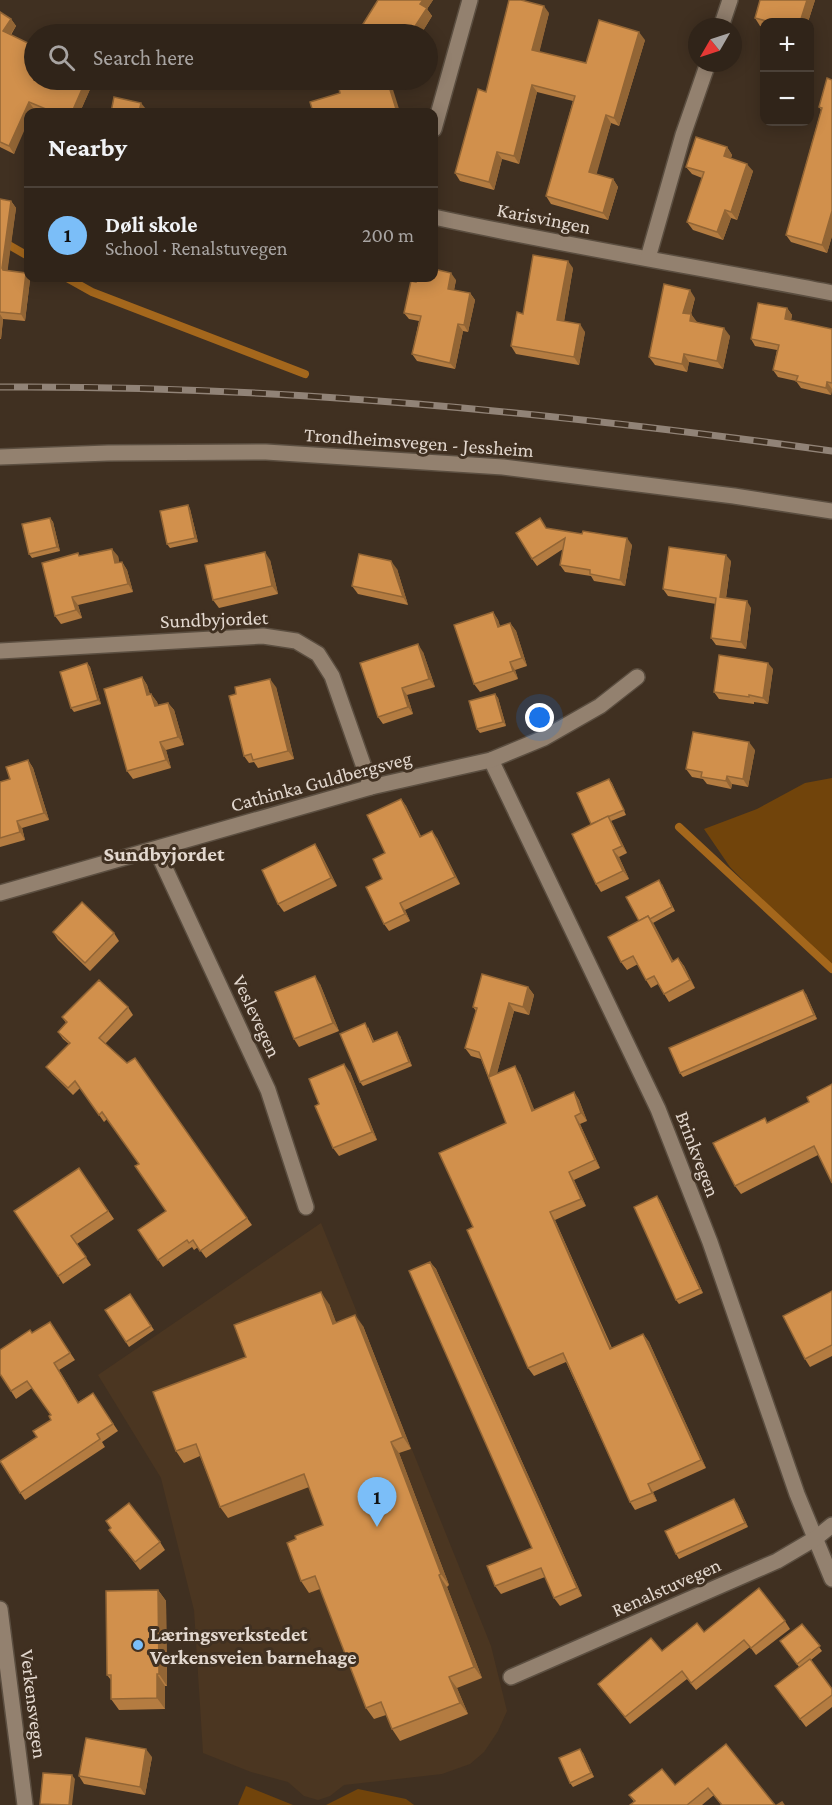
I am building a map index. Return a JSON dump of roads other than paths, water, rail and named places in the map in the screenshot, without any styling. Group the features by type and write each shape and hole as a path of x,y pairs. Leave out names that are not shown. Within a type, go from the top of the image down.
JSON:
{"street":[{"path":"438,115 470,0"},
{"path":"723,18 730,0"},
{"path":"648,258 683,135 705,72"},
{"name":"Karisvingen","path":"438,218 540,240 832,293"},
{"name":"Trondheimsvegen - Jessheim","path":"0,457 108,453 266,452 503,467 734,496 832,512"},
{"name":"Sundbyjordet","path":"0,651 263,636 296,640 318,654 332,676 371,787"},
{"name":"Cathinka Guldbergsveg","path":"0,893 371,787 491,760 544,738 600,706 637,677"},
{"name":"Brinkvegen","path":"491,760 658,1109 710,1242 797,1494 832,1579"},
{"name":"Veslevegen","path":"156,849 268,1090 306,1207"},
{"name":"Renalstuvegen","path":"511,1677 777,1561 816,1538 832,1525"},
{"name":"Verkensvegen","path":"0,1609 26,1805"}],"waterway":[{"path":"0,240 24,254"},
{"path":"74,282 92,292 305,374"},
{"path":"679,827 832,969"}],"railway":[{"path":"0,387 105,388 313,396 625,425 832,451"}],"place":[{"name":"Døli skole","path":"377,1527"},
{"name":"Læringsverkstedet Verkensveien barnehage","path":"138,1645"}],"district":[{"name":"Sundbyjordet","path":"164,854"}]}
